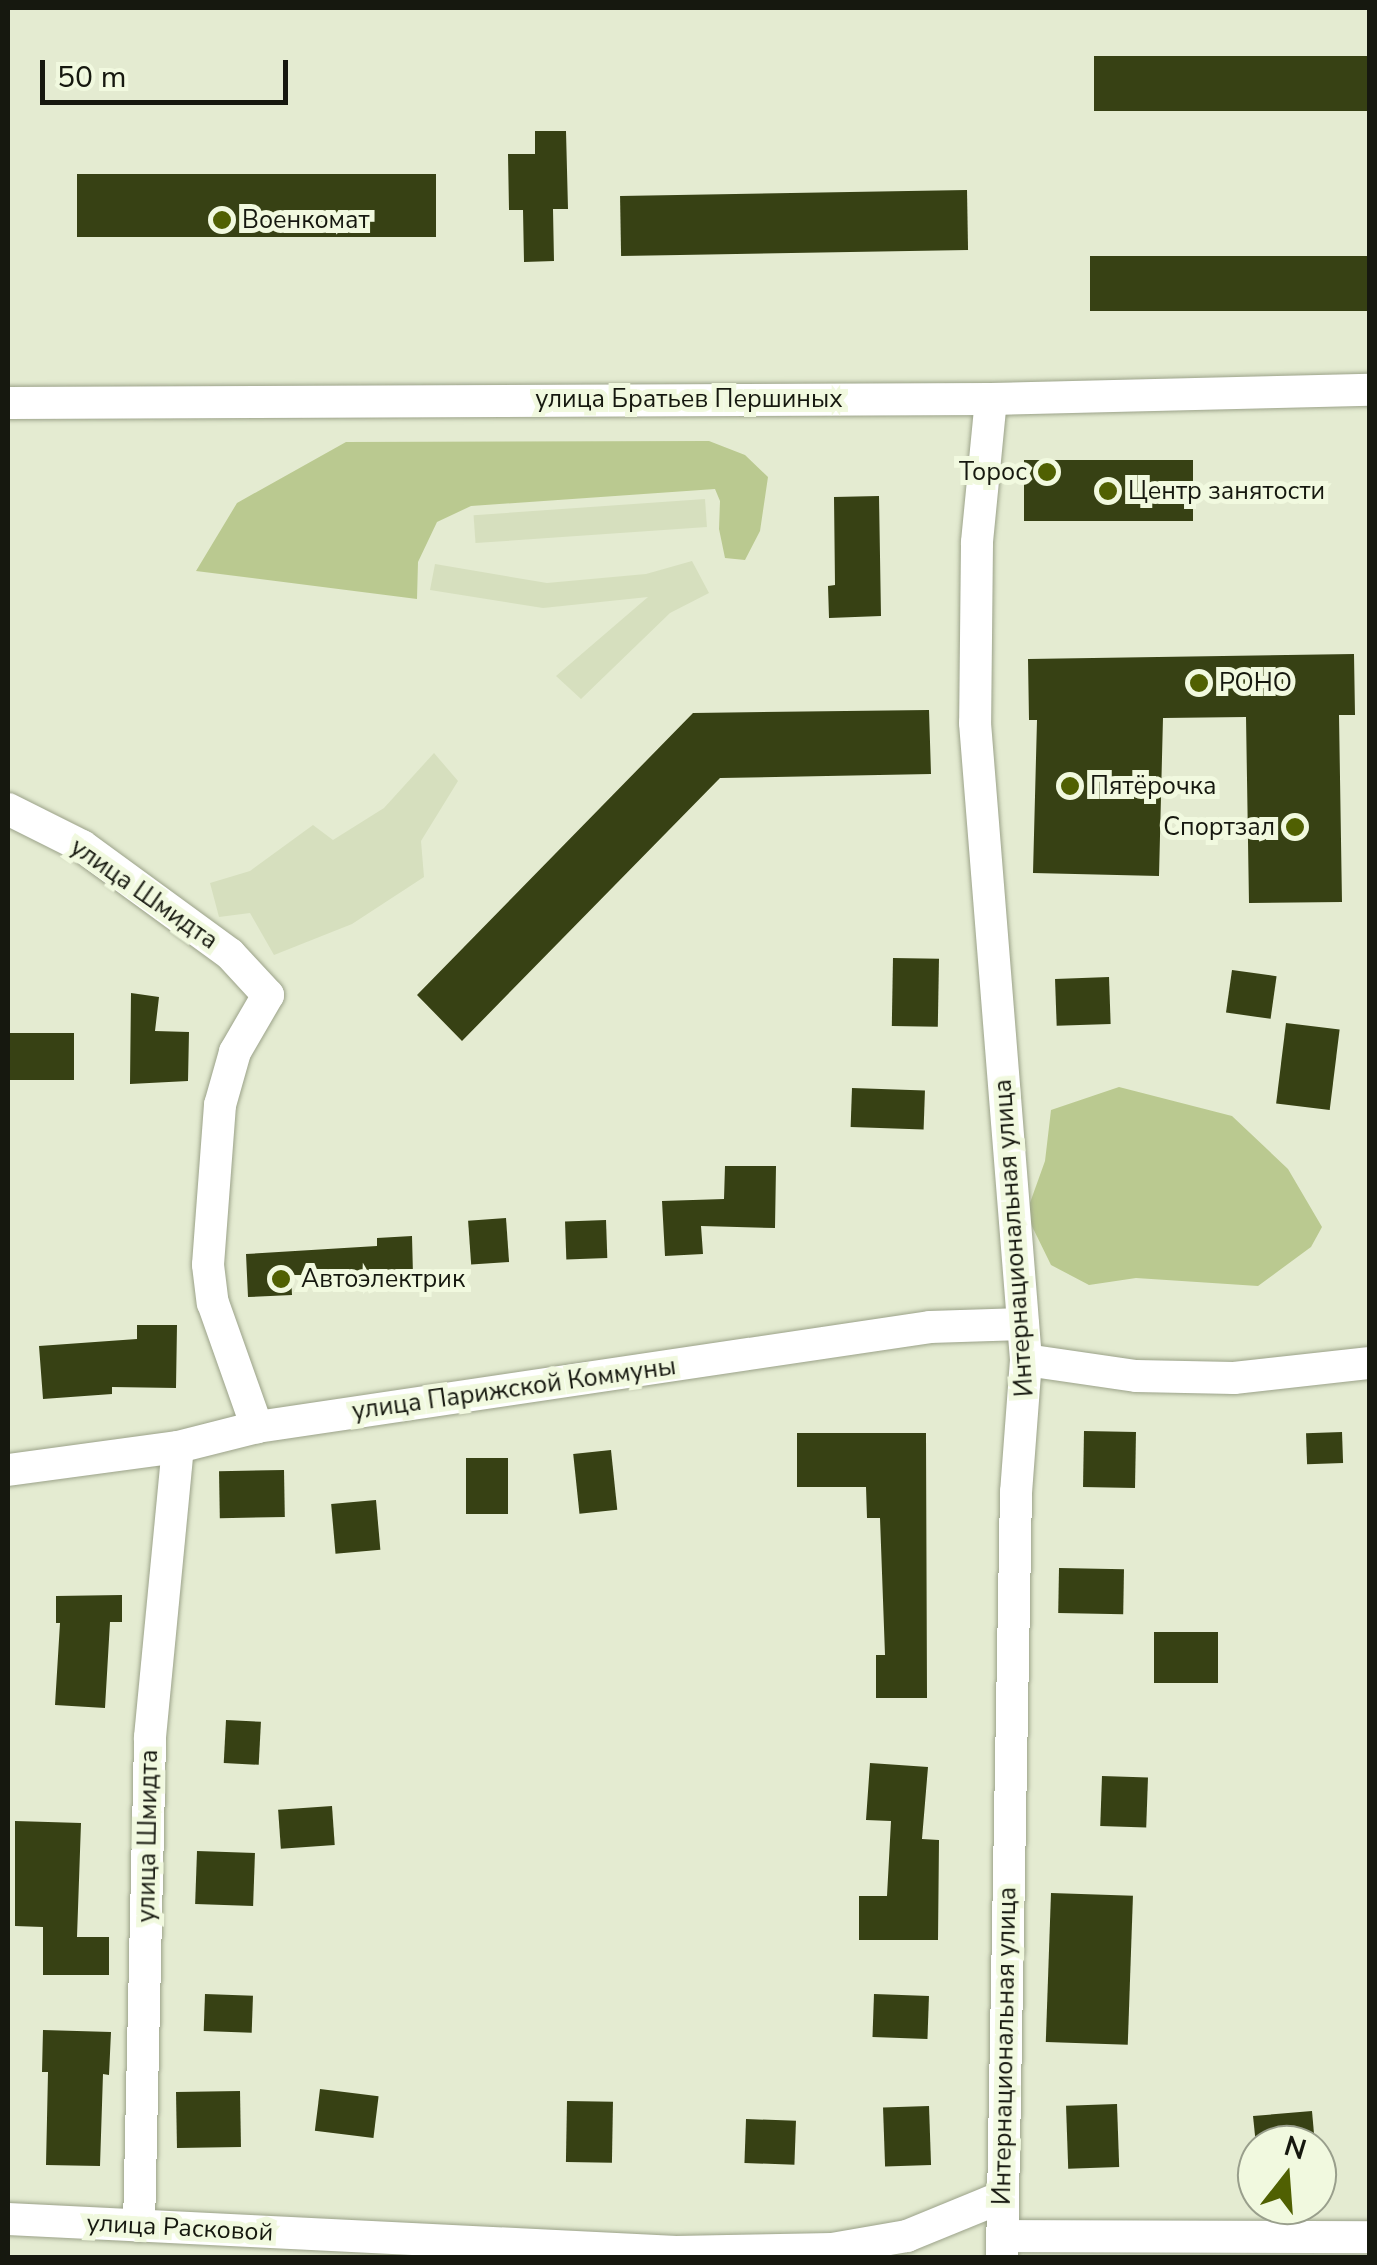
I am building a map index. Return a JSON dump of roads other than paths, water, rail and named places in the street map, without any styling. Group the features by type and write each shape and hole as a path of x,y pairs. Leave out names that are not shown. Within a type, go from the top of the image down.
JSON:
{"street":[{"name":"улица Братьев Першиных","path":"8,403 991,399 1370,390"},
{"name":"Интернациональная улица","path":"991,399 978,543 975,724 1026,1360 1016,1492 1002,2247"},
{"name":"улица Шмидта","path":"8,810 82,846 230,954 268,996 235,1052 220,1105 208,1265 213,1303 257,1427"},
{"name":"улица Парижской Коммуны","path":"8,1470 178,1447 257,1427 930,1327 1023,1324"},
{"path":"1026,1360 1136,1376 1234,1378 1370,1363"},
{"name":"улица Шмидта","path":"140,2226 150,1738 178,1447"},
{"name":"улица Расковой","path":"8,2219 676,2252 832,2249 907,2236 1002,2196"},
{"path":"1002,2247 1370,2237"}],"place":[{"name":"Военкомат","path":"222,220"},
{"name":"Торос","path":"1047,472"},
{"name":"Центр занятости","path":"1108,491"},
{"name":"РОНО","path":"1199,683"},
{"name":"Пятёрочка","path":"1070,786"},
{"name":"Спортзал","path":"1295,827"},
{"name":"Автоэлектрик","path":"281,1279"}]}
